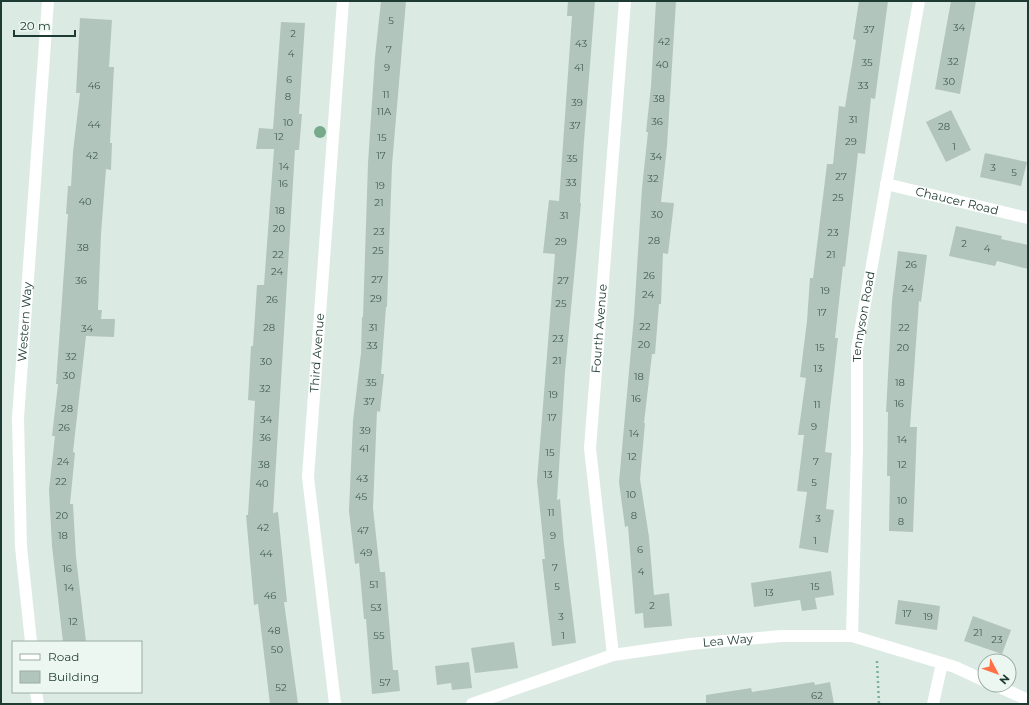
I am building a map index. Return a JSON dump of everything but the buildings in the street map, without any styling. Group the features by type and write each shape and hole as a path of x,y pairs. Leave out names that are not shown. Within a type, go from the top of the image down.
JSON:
{"street":[{"name":"Western Way","path":"31,641 21,547 18,418 48,1"},
{"name":"Third Avenue","path":"335,704 308,477 343,1"},
{"name":"Fourth Avenue","path":"613,655 590,448 625,1"},
{"name":"Tennyson Road","path":"852,636 857,447 857,349 919,1"},
{"name":"Chaucer Road","path":"886,184 1028,217"},
{"name":"Lea Way","path":"472,704 613,655 690,644 780,636 852,636 942,663 977,678"},
{"path":"934,704 942,663"},
{"path":"36,693 38,704"},
{"path":"1013,693 1028,700"}],"path":[{"path":"877,644 879,704"}]}
